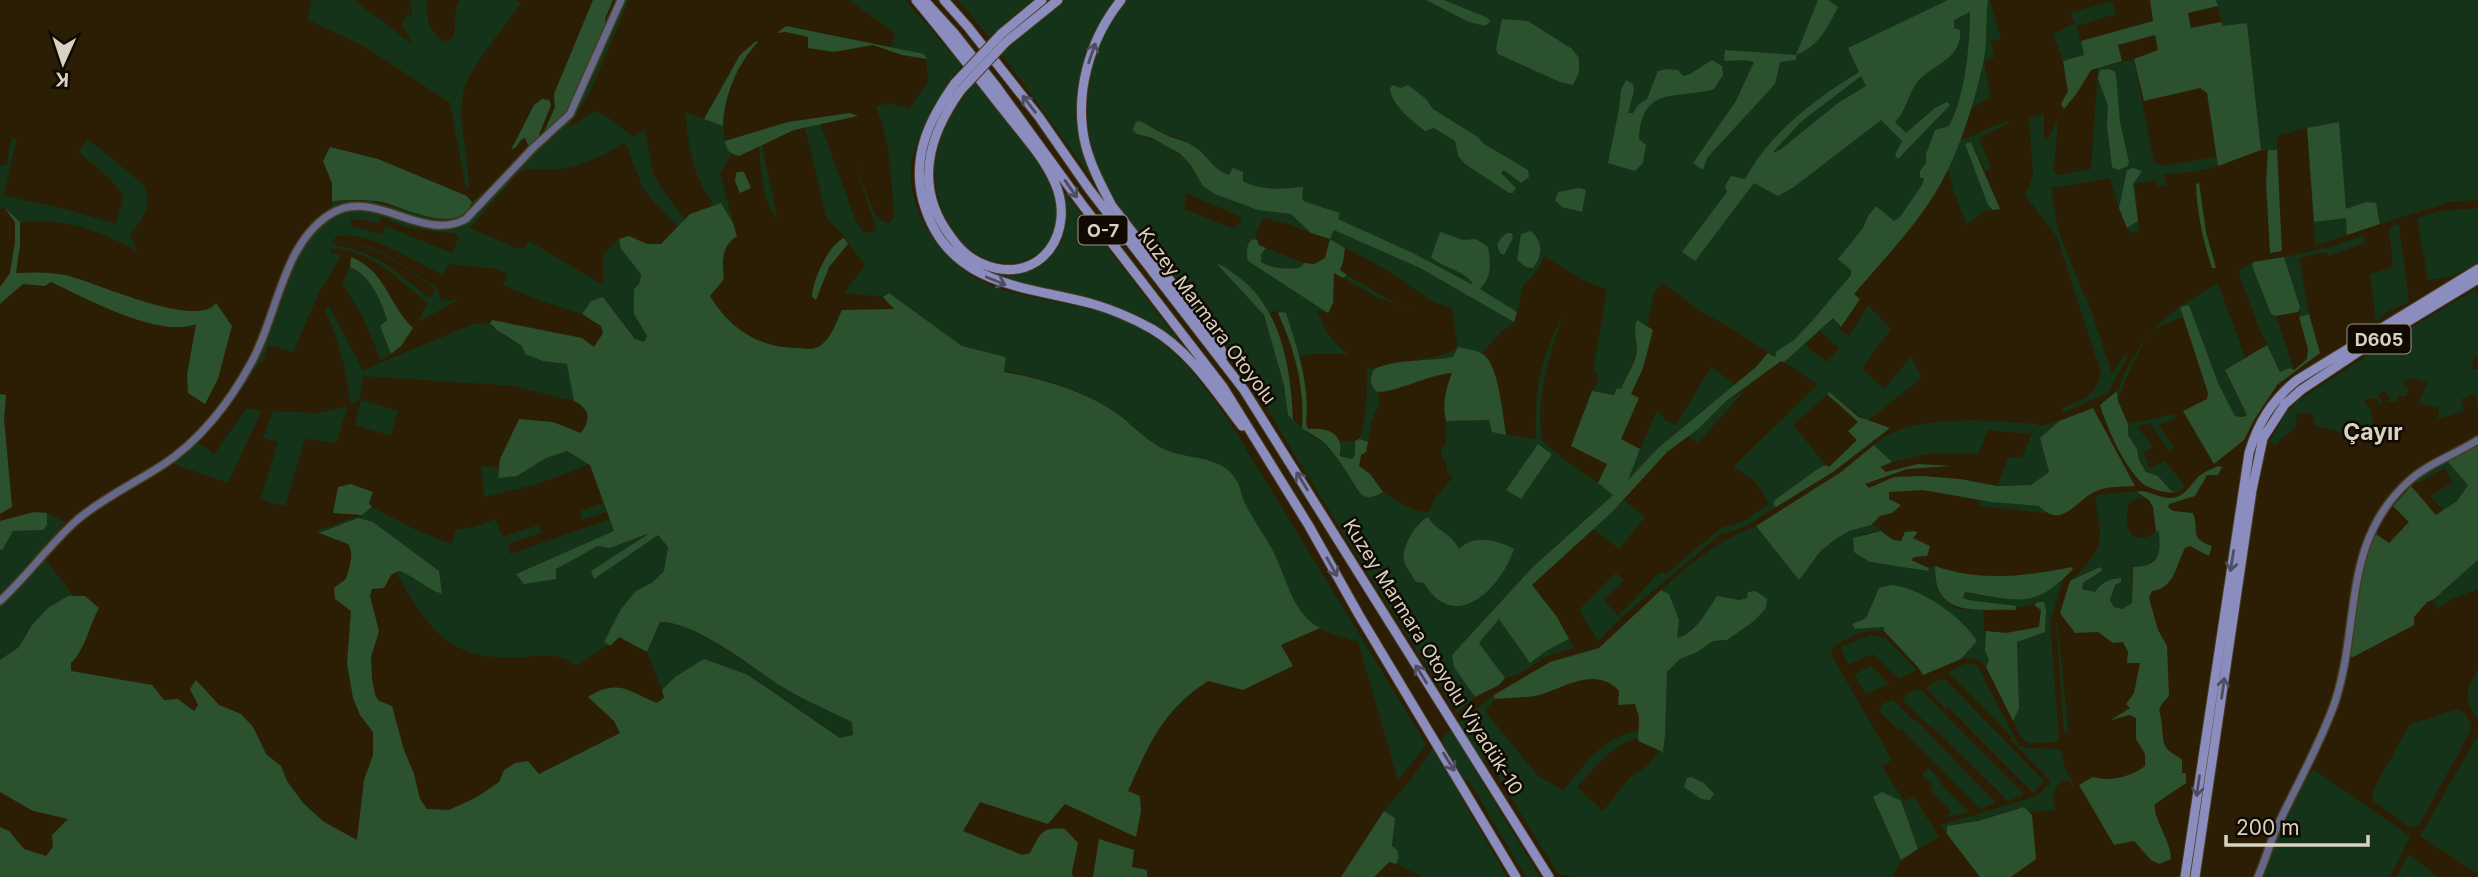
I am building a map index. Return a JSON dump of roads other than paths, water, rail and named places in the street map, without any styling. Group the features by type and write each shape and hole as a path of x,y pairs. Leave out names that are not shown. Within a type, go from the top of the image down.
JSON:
{"highway":[{"path":"916,0 1027,140 1056,184 1063,214 1062,225 1049,251 1032,263 1010,269 996,268 975,260 955,243 937,215 929,187 930,154 940,123 958,86"},
{"name":"Kuzey Marmara Otoyolu","path":"924,0 996,86 1081,202 1184,334 1223,387 1272,466"},
{"name":"Kuzey Marmara Otoyolu","path":"944,0 1039,117 1089,189 1190,318 1244,390 1286,456"},
{"path":"1042,0 958,86 930,123 919,162 920,186 926,211 937,234 964,264 992,280 1016,288 1105,307 1128,316 1162,336 1199,370 1272,466"},
{"path":"1004,38 1058,0"},
{"path":"1121,0 1105,23 1086,73 1082,118 1086,144 1096,174 1112,206 1215,338 1244,390"},
{"path":"2185,877 2249,453 2258,427 2274,401 2297,380 2478,268"},
{"name":"D605","path":"2195,877 2258,456 2270,424 2285,404 2312,382 2361,349 2478,279"},
{"name":"Kuzey Marmara Otoyolu Viyadük-10","path":"1286,456 1549,877"},
{"name":"Kuzey Marmara Otoyolu Viyadük-10","path":"1272,466 1516,877"}],"street":[{"path":"0,601 77,520 121,488 161,466 206,427 251,364 295,256 307,236 321,221 342,208 360,206 429,225 452,225 466,219 533,148 570,114 621,0"},
{"path":"2258,877 2276,829 2319,742 2335,702 2342,675 2358,571 2372,527 2386,505 2411,479 2478,440"}],"district":[{"name":"Çayır","path":"2373,432"}]}
